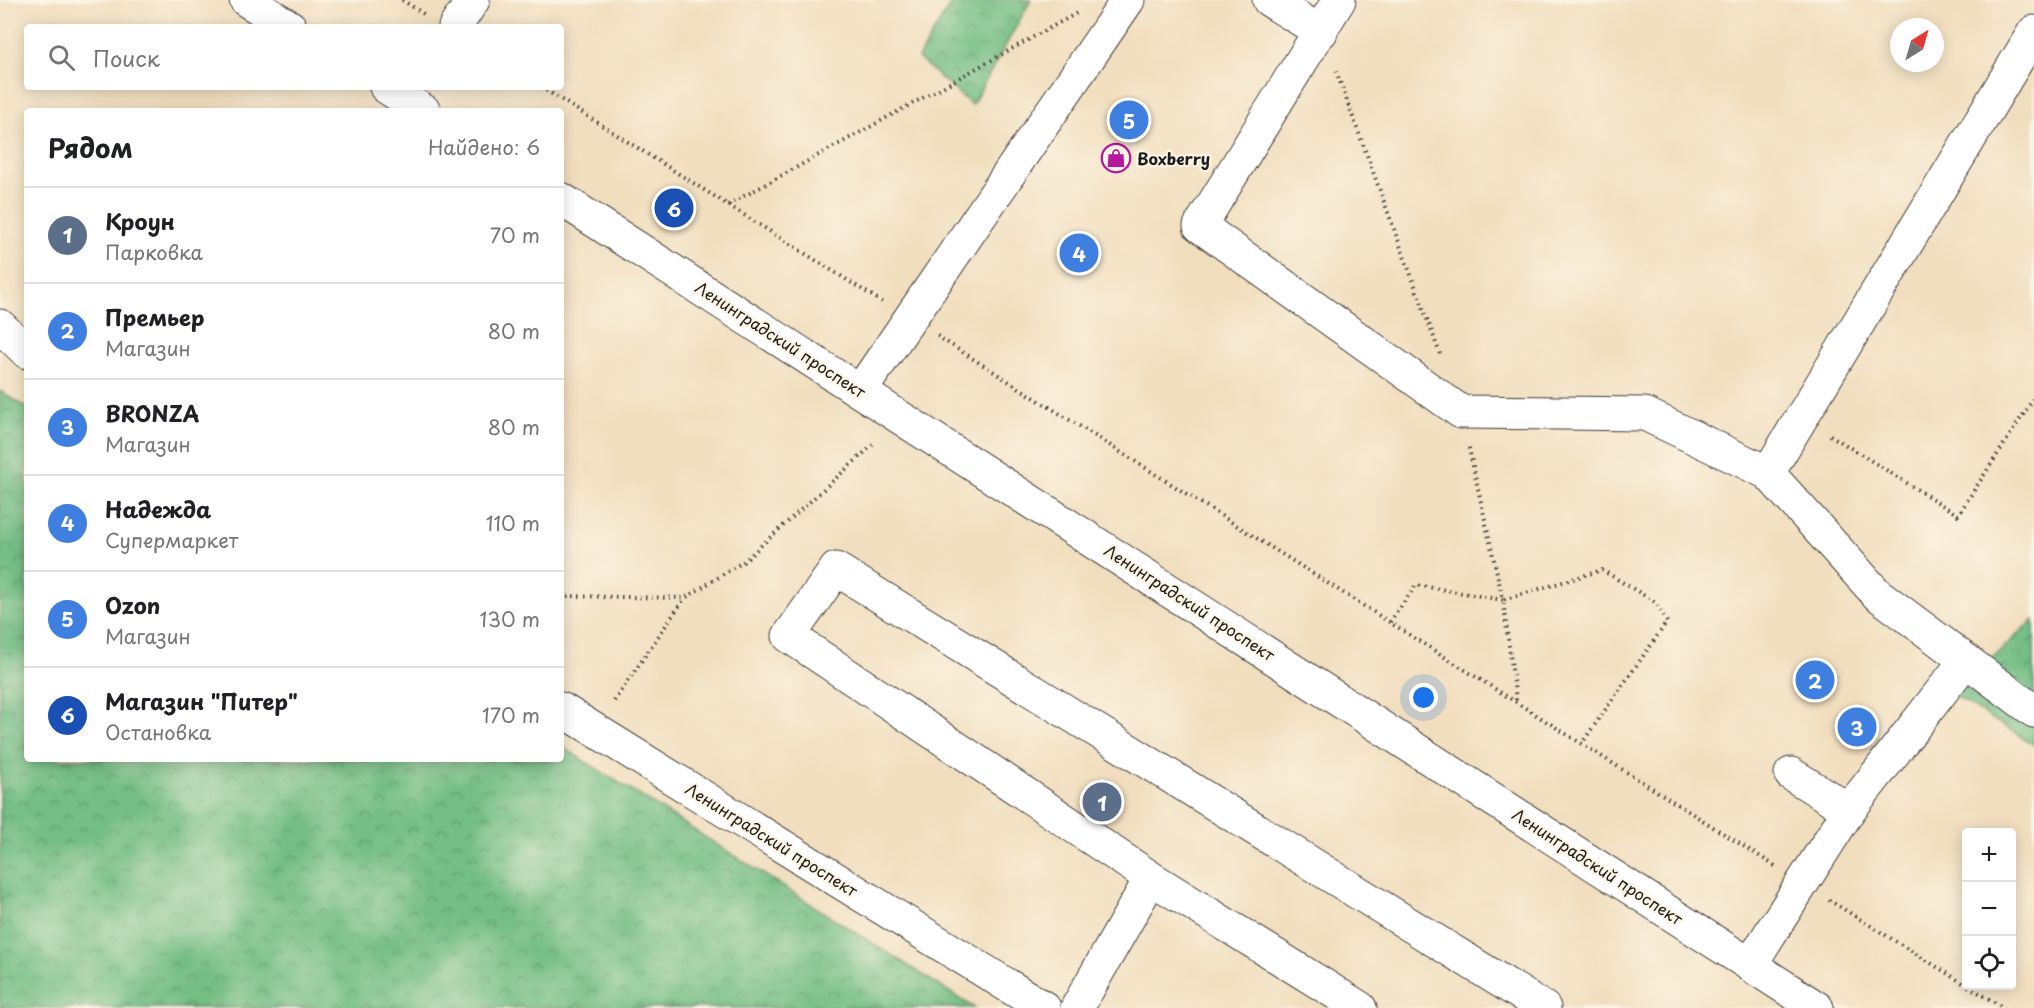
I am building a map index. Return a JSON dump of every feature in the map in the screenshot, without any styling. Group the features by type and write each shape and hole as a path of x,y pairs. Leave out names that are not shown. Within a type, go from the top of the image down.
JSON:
{"main road":[{"path":"246,0 285,24"},
{"path":"456,24 473,0"},
{"path":"861,390 1128,0"},
{"path":"1269,0 1321,32"},
{"path":"1339,0 1200,226 1461,412 1646,414 1768,473 1877,594 2034,711"},
{"path":"1768,473 2034,32"},
{"name":"Ленинградский проспект","path":"564,201 903,417 1817,1008"},
{"path":"0,326 24,349"},
{"path":"1360,1008 1151,878 789,636 836,569 1544,1008"},
{"path":"1750,964 1849,810 1966,660"},
{"name":"Ленинградский проспект","path":"564,711 1044,1008"},
{"path":"1791,774 1849,810"},
{"path":"1077,1008 1151,878"}],"path":[{"path":"728,205 1079,12"},
{"path":"546,90 1962,982"},
{"path":"1801,417 1958,514 2034,398"},
{"path":"595,729 685,598 743,562 903,417"},
{"path":"1516,701 1503,600 1602,570 1655,602 1667,622 1582,743"},
{"path":"564,596 685,598"},
{"path":"1975,990 2004,1008"}],"green space":[{"path":"953,0 1031,0 972,105 918,58"},
{"path":"0,391 24,406 24,762 564,762 564,748 975,1008 0,1008"},
{"path":"2034,620 2034,745 1952,694"}],"place":[{"name":"Ozon","path":"1129,120"},
{"name":"Boxberry","path":"1116,158"},
{"name":"Магазин \"Питер\"","path":"674,208"},
{"name":"Надежда","path":"1079,253"},
{"name":"Премьер","path":"1815,680"},
{"name":"BRONZA","path":"1857,727"},
{"name":"Кроун","path":"1102,802"}]}
